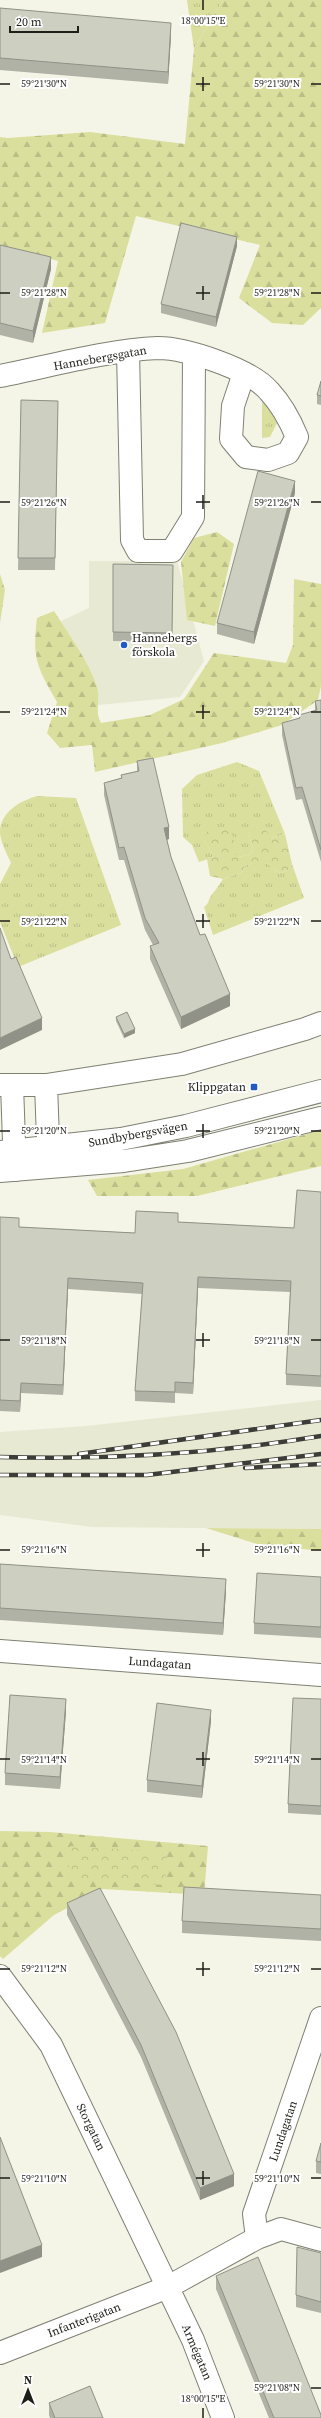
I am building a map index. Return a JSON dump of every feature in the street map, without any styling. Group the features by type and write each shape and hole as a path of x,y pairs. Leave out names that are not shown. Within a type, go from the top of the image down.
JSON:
{"street":[{"name":"Hannebergsgatan","path":"0,376 128,351 159,348 194,354 244,373"},
{"path":"128,351 132,540 138,551 172,551 193,517 194,354"},
{"path":"7,1161 6,1085 46,1085 182,1064 305,1029 321,1023"},
{"path":"46,1085 49,1157"},
{"name":"Sundbybergsvägen","path":"49,1157 121,1139 186,1126 321,1091"},
{"name":"Sundbybergsvägen","path":"7,1161 49,1157 124,1161 188,1151 321,1118"},
{"name":"Lundagatan","path":"0,1652 321,1675"},
{"name":"Storgatan","path":"0,1976 51,2045 168,2287"},
{"name":"Lundagatan","path":"257,2238 254,2214 321,2018"},
{"path":"168,2287 257,2238 281,2229 321,2240"},
{"name":"Infanterigatan","path":"0,2353 168,2287"},
{"name":"Armégatan","path":"168,2287 193,2340 224,2418"}],"shaded area":[{"name":"Hannebergs förskola","path":"89,561 177,561 204,661 180,697 78,707 42,630 89,608"},
{"path":"321,1400 321,1529 92,1527 0,1515 0,1432 86,1426"}],"green space":[{"path":"187,0 223,0 194,49"},
{"path":"223,0 321,0 321,308 303,325 272,323 239,298 260,245 136,216 105,323 42,333 58,261 0,245 0,137 8,138 90,132 185,144 194,49"},
{"path":"262,398 275,416 277,423 270,437 262,438"},
{"path":"217,532 234,544 215,626 187,620 181,562 194,538"},
{"path":"0,574 5,590 0,623"},
{"path":"294,579 321,584 321,686 318,700 282,725 222,743 95,772 92,745 60,748 47,733 57,702 45,680 38,662 35,644 37,618 54,611 78,648 89,667 97,687 98,714 101,723 150,715 184,699 214,653 286,663 293,645"},
{"path":"237,762 259,771 285,834 271,838 248,832 253,848 251,854 239,857 204,840 214,857 199,862 192,845 183,837 182,789 197,775"},
{"path":"37,796 76,798 121,925 18,967 0,922 0,884 11,863 3,845 0,833 1,825 7,813 12,808"},
{"path":"263,826 271,838 285,834 292,864 288,870 280,873 271,866 260,862 245,866 242,872 223,879 210,876 207,859 214,857 204,840 207,832 226,828 231,830 235,845 232,852 239,857 251,854 253,848 248,832"},
{"path":"258,861 268,864 280,873 288,870 292,864 304,898 213,935 204,907 207,905 210,897 223,879 242,872 245,866"},
{"path":"321,1130 321,1166 197,1196 97,1196 88,1180 183,1169"},
{"path":"206,1528 321,1529 321,1551 257,1544"},
{"path":"0,1831 50,1832 208,1846 204,1895 103,1889 54,1915 3,1959 0,1956"},
{"path":"70,1846 167,1852 165,1885 68,1879"}],"building":[{"path":"0,8 171,23 168,72 0,58"},
{"path":"181,223 237,237 216,317 161,304"},
{"path":"0,245 51,257 33,331 0,323"},
{"path":"321,381 321,396 317,395"},
{"path":"21,400 58,401 55,558 18,558"},
{"path":"258,471 295,481 254,632 217,623"},
{"path":"113,564 173,565 172,633 113,632"},
{"path":"321,700 321,850 302,787 296,788 282,723 300,718 299,715 317,710 315,701"},
{"path":"153,758 169,827 164,828 171,857 200,935 205,934 230,994 181,1017 150,946 159,943 145,918 124,847 119,848 104,783 122,778 121,775 139,771 137,761"},
{"path":"0,928 11,959 16,957 42,1018 0,1038"},
{"path":"127,1012 135,1029 124,1034 116,1017"},
{"path":"297,1190 321,1192 321,1376 286,1374 291,1281 198,1277 193,1383 175,1382 175,1392 135,1391 143,1283 68,1278 63,1385 21,1383 20,1401 0,1400 0,1217 19,1218 19,1227 135,1233 136,1211 178,1213 178,1222 294,1228"},
{"path":"0,1564 226,1579 223,1623 0,1608"},
{"path":"257,1573 321,1577 321,1627 254,1623"},
{"path":"10,1695 66,1699 60,1777 5,1773"},
{"path":"293,1698 321,1699 321,1806 288,1804"},
{"path":"157,1703 211,1710 202,1786 147,1780"},
{"path":"184,1887 321,1895 321,1929 182,1921"},
{"path":"100,1888 176,2032 234,2174 200,2188 141,2045 67,1903"},
{"path":"0,2137 42,2245 0,2261"},
{"path":"321,2143 321,2162 316,2161"},
{"path":"297,2247 321,2253 321,2302 296,2295"},
{"path":"258,2257 321,2418 274,2418 216,2276"},
{"path":"90,2386 103,2418 55,2418 49,2403"}],"railway":[{"path":"79,1454 321,1420"},
{"path":"0,1457 81,1458 161,1454 241,1447 321,1436"},
{"path":"0,1475 147,1475 321,1454"},
{"path":"245,1468 321,1464"}],"place":[{"name":"Hannebergs förskola","path":"124,645"},
{"name":"Klippgatan","path":"254,1087"}]}
